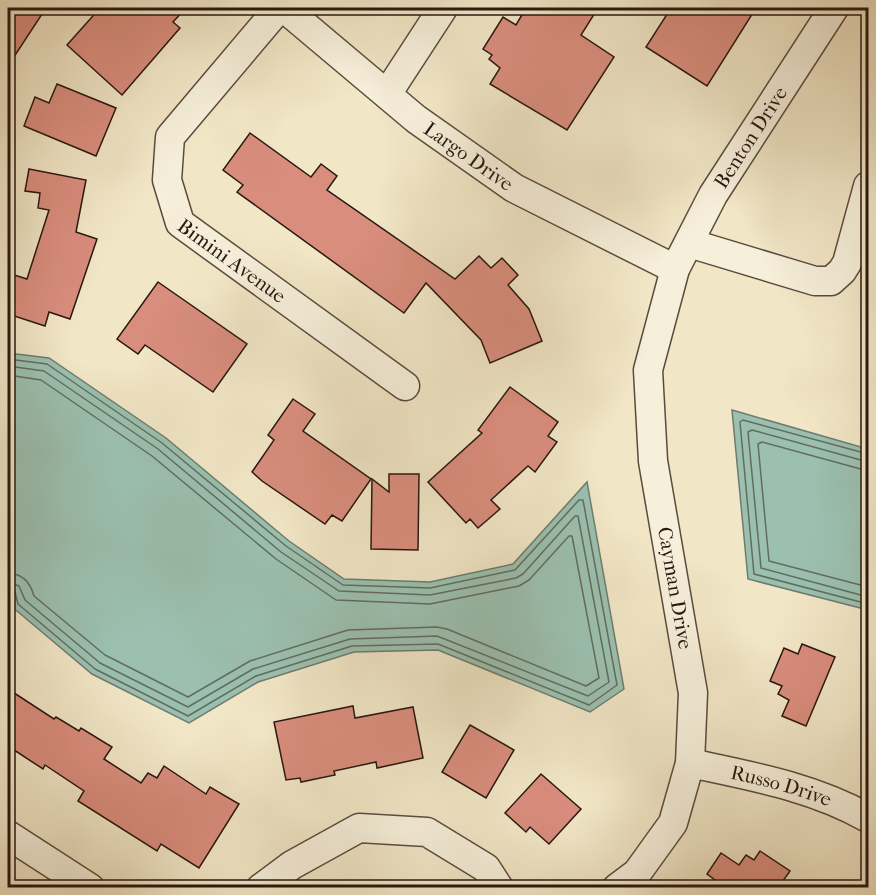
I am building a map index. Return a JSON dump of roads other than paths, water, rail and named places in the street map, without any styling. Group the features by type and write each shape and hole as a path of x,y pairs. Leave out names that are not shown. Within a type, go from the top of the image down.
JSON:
{"street":[{"name":"Bimini Avenue","path":"279,8 170,137 167,180 180,222 405,386"},
{"name":"Largo Drive","path":"284,8 416,119 514,188 675,269"},
{"path":"387,94 443,8"},
{"name":"Benton Drive","path":"675,269 713,195 834,8"},
{"path":"688,243 814,281 831,281 847,263 868,186"},
{"name":"Cayman Drive","path":"617,888 638,873 673,823 690,763 693,693 653,461 648,370 675,269"},
{"name":"Russo Drive","path":"690,763 779,782 844,804 868,818"},
{"path":"261,888 292,865 359,828 427,832 486,868 499,888"},
{"path":"8,835 90,888"}],"water":[{"path":"8,353 49,358 166,438 289,541 344,579 430,582 513,564 587,482 624,689 590,712 438,650 354,652 258,682 189,723 92,674 11,606 8,570"},
{"path":"732,410 868,449 868,610 748,579"}]}
